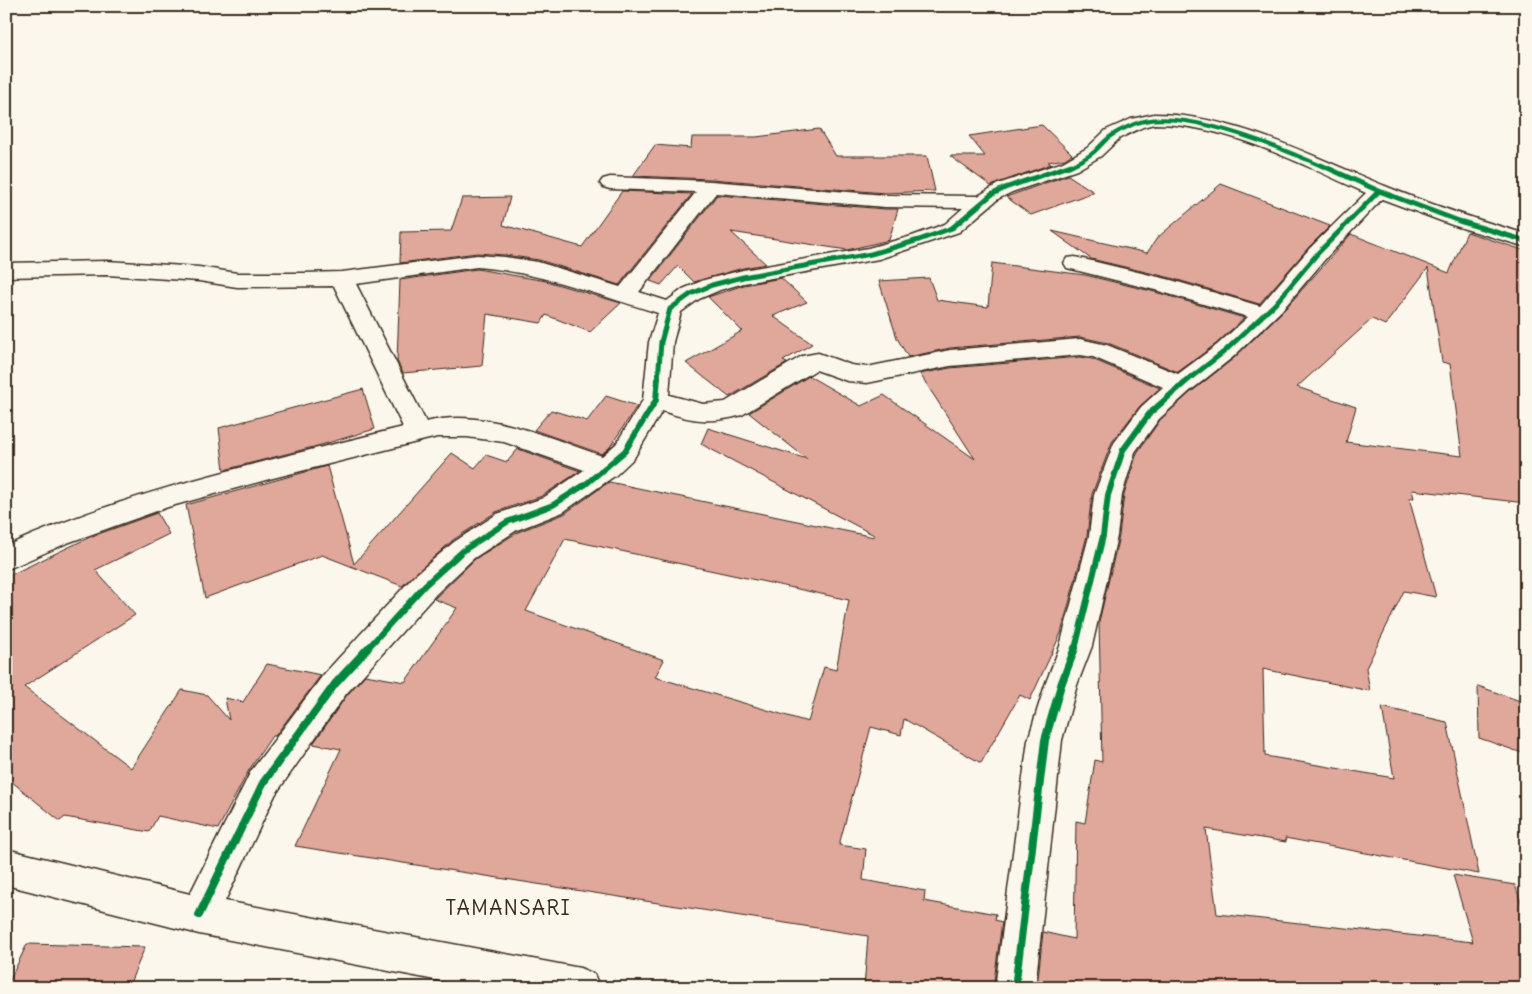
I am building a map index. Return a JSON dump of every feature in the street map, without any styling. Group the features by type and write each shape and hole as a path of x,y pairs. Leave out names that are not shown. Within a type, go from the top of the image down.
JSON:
{"street":[{"path":"199,914 263,783 335,684 426,584 464,550 507,522 553,505 608,468 625,451 656,400 661,342 670,309 691,294 743,277 871,254 952,228 980,202 1005,188 1070,166 1094,152 1113,134 1137,123 1154,119 1173,119 1203,124 1255,140 1299,156 1379,191 1459,221 1526,241"},
{"path":"610,183 711,187 885,201 980,202"},
{"path":"624,296 711,187"},
{"path":"1015,988 1044,740 1061,685 1076,646 1103,536 1108,495 1123,450 1150,413 1181,385 1225,351 1264,314 1318,252 1379,191"},
{"path":"6,270 107,268 199,274 237,280 342,279 477,261 505,263 538,269 670,309"},
{"path":"1075,263 1264,314"},
{"path":"342,279 419,433"},
{"path":"656,400 706,414 719,413 732,409 811,362 818,362 847,373 867,375 950,358 1080,347 1100,351 1181,385"},
{"path":"6,559 48,538 111,514 208,484 437,428 460,428 506,433 608,468"},
{"path":"6,867 199,914 580,988"}],"building":[{"path":"1042,125 1072,154 1065,159 1048,162 1051,164 991,186 950,156 985,156 969,136"},
{"path":"819,129 836,156 927,156 935,191 885,193 711,179 633,176 655,145 691,148 692,137 756,137"},
{"path":"1068,175 1094,192 1031,215 1006,197"},
{"path":"1221,184 1330,226 1259,304 1171,278 1091,259 1052,231 1147,253 1157,238"},
{"path":"622,191 692,194 619,285 539,260 505,255 477,253 400,263 401,232 451,231 462,198 510,197 503,225 582,247"},
{"path":"717,195 898,209 889,240 847,250 731,232 766,264 743,268 694,282 678,266 661,285 650,281"},
{"path":"1467,232 1526,251 1526,503 1412,490 1414,498 1409,498 1436,597 1404,591 1366,668 1370,691 1263,669 1265,756 1394,778 1382,707 1447,722 1479,874 1285,838 1286,842 1206,829 1217,914 1473,942 1453,875 1515,885 1526,916 1526,988 1037,988 1043,932 1074,939 1076,821 1085,823 1095,760 1102,762 1099,622 1119,536 1124,495 1137,453 1160,420 1191,392 1234,358 1284,310 1351,234 1449,273","holes":["1428,268 1442,362 1450,364 1462,456 1346,442 1356,407 1297,387 1372,319 1385,325"]},
{"path":"992,263 1085,275 1155,292 1244,318 1216,344 1178,372 1108,343 1080,337 950,348 908,357 897,338 879,281 929,278 937,300 988,307"},
{"path":"477,269 546,281 621,303 590,332 546,315 541,323 487,314 482,366 403,373 397,361 400,280"},
{"path":"781,278 807,302 773,316 812,344 783,361 787,363 729,397 686,363 742,331 708,297 744,285"},
{"path":"1080,357 1092,359 1160,388 1140,406 1112,442 1092,494 1087,536 1061,633 1030,700 1020,695 981,763 904,719 901,735 871,727 839,845 866,849 863,880 925,891 924,901 996,914 995,920 1002,922 993,988 864,988 868,936 295,846 341,749 313,744 347,695 365,675 405,682 457,608 434,599 475,559 518,532 564,514 609,482 874,537 874,535 701,444 708,428 807,459 749,413 809,376 861,406 884,395 975,459 920,374 950,368","holes":["565,539 849,600 836,670 824,667 808,722 655,677 664,660 526,611"]},
{"path":"363,389 375,429 224,470 219,428"},
{"path":"606,396 637,406 610,447 602,454 534,430 551,410 587,421"},
{"path":"518,449 580,471 542,496 496,512 453,540 402,586 322,555 205,598 186,505 327,466 354,564 452,453 475,468 486,455 507,462"},
{"path":"157,513 169,534 95,570 135,615 24,687 131,768 182,690 207,695 229,720 225,698 243,702 267,664 321,675 275,736 272,736 249,770 218,829 158,816 149,832 65,817 60,821 6,777 6,577 90,537"},
{"path":"1478,686 1523,702 1525,754 1479,738"},
{"path":"27,944 145,947 128,988 6,988"}],"cycle path":[{"path":"199,915 263,783 335,684 425,585 464,550 507,522 553,505 586,484 625,451 656,400 661,342 670,309 691,294 712,285 743,277 871,254 952,228 991,195 1005,188 1070,166 1094,152 1113,134 1137,123 1154,119 1173,119 1203,124 1255,140 1299,156 1379,191"},
{"path":"1015,988 1045,740 1061,685 1076,646 1103,536 1108,495 1123,450 1150,413 1181,385 1225,351 1275,304 1318,253 1379,191 1459,221 1526,241"}],"district":[{"name":"TAMANSARI","path":"508,908"}]}
